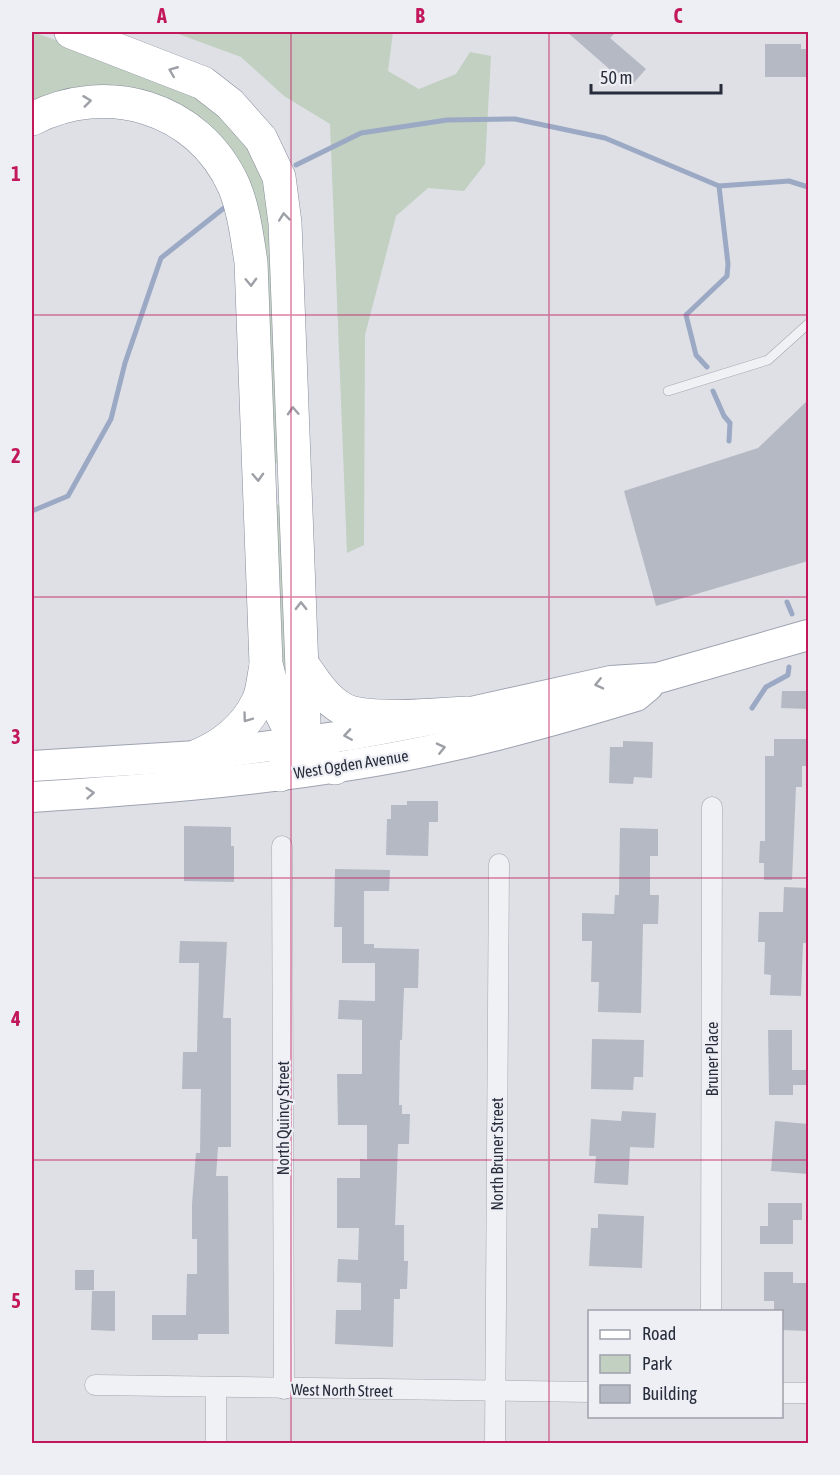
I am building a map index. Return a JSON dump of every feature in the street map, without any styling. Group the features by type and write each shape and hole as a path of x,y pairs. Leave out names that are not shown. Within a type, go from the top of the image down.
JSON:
{"highway":[{"path":"71,32 203,83 230,104 261,139 279,177 285,223 304,722 299,742 280,775"},
{"path":"32,119 68,104 98,100 130,103 159,112 187,128 211,151 233,185 245,222 251,262 266,664 280,716 299,742 335,768"},
{"path":"197,756 218,747 242,726 258,702 266,664"},
{"path":"303,665 323,693 344,710 376,716 467,713"}],"main road":[{"name":"West Ogden Avenue","path":"32,766 197,756 299,742 467,713 611,681 658,678 808,635"},
{"name":"West Ogden Avenue","path":"32,797 193,786 335,768 435,750 535,726 636,696 658,678"}],"street":[{"name":"Bruner Place","path":"711,1310 712,807"},
{"name":"North Quincy Street","path":"282,846 284,1389"},
{"name":"North Bruner Street","path":"495,1443 500,864"},
{"name":"West North Street","path":"95,1385 216,1389 588,1392"},
{"path":"216,1389 216,1443"},
{"path":"783,1393 808,1393"}],"lane":[{"path":"668,391 768,360 808,324"}],"green space":[{"path":"32,32 143,70 193,91 245,140 271,192 283,462 271,464 263,266 203,128 32,106"},
{"path":"173,32 393,32 388,71 419,89 456,74 470,52 491,56 485,164 464,191 428,188 396,216 365,335 364,545 347,553 330,124 284,96 241,57"},
{"path":"276,503 286,512 291,686 284,689"}],"building":[{"path":"567,32 616,32 610,38 646,69 630,87"},
{"path":"765,44 801,44 801,49 808,49 808,77 765,77"},
{"path":"808,400 808,561 656,606 624,491 758,448"},
{"path":"782,691 808,691 808,709 781,708"},
{"path":"774,739 808,739 808,766 802,766 802,787 796,787 792,880 764,880 764,863 759,863 760,841 765,841 765,756 774,756"},
{"path":"623,741 653,742 652,778 634,777 633,784 609,783 610,747 623,747"},
{"path":"407,801 438,801 438,822 429,822 428,856 386,855 387,819 391,819 391,805 407,805"},
{"path":"184,826 231,827 231,846 234,846 234,882 184,881"},
{"path":"620,828 658,829 658,856 650,856 650,895 659,895 658,924 643,924 641,1013 598,1012 599,982 591,982 592,941 582,941 582,913 614,914 615,895 619,895"},
{"path":"335,869 390,870 389,891 364,891 364,944 374,944 374,948 419,949 418,988 404,988 402,1040 400,1040 399,1105 402,1105 402,1114 410,1114 409,1144 398,1144 395,1225 404,1225 404,1261 408,1261 407,1289 400,1289 400,1299 394,1299 393,1347 335,1344 336,1310 361,1310 361,1283 337,1282 338,1259 358,1260 359,1228 337,1228 337,1178 360,1178 360,1159 367,1160 367,1125 338,1125 337,1074 362,1074 362,1020 338,1019 339,1000 375,1001 375,963 342,963 342,927 334,927"},
{"path":"784,887 808,888 808,943 803,943 801,996 770,995 771,975 764,974 765,942 758,942 759,912 783,912"},
{"path":"180,941 227,942 223,1018 231,1018 231,1147 218,1147 216,1176 228,1176 229,1334 198,1334 198,1340 152,1340 152,1315 186,1315 187,1274 197,1274 197,1239 192,1239 192,1204 196,1153 200,1153 201,1089 182,1089 183,1052 197,1052 199,963 179,963"},
{"path":"768,1030 792,1030 792,1070 806,1070 806,1085 793,1085 793,1095 769,1095"},
{"path":"592,1039 644,1040 643,1077 634,1077 633,1090 591,1089"},
{"path":"622,1111 656,1113 654,1148 630,1147 628,1185 594,1183 596,1156 589,1156 591,1119 621,1121"},
{"path":"775,1121 808,1124 808,1174 771,1171"},
{"path":"768,1203 802,1203 802,1220 793,1220 793,1244 760,1244 760,1226 768,1226"},
{"path":"598,1214 644,1216 642,1268 589,1266 591,1228 598,1228"},
{"path":"75,1270 94,1270 94,1290 75,1290"},
{"path":"764,1272 793,1272 793,1283 807,1283 808,1331 783,1330 783,1310 774,1310 774,1301 764,1301"},
{"path":"92,1291 115,1291 115,1331 91,1330"}],"waterway":[{"path":"296,165 361,133 447,120 515,119 605,138 719,186 789,181 808,187"},
{"path":"707,367 696,355 686,315 727,276 728,264 719,186"},
{"path":"32,511 68,496 111,419 125,363 161,258 224,208"},
{"path":"713,391 724,416 730,423 729,441"},
{"path":"787,602 792,614"},
{"path":"752,708 766,687 788,675 789,667"}]}
